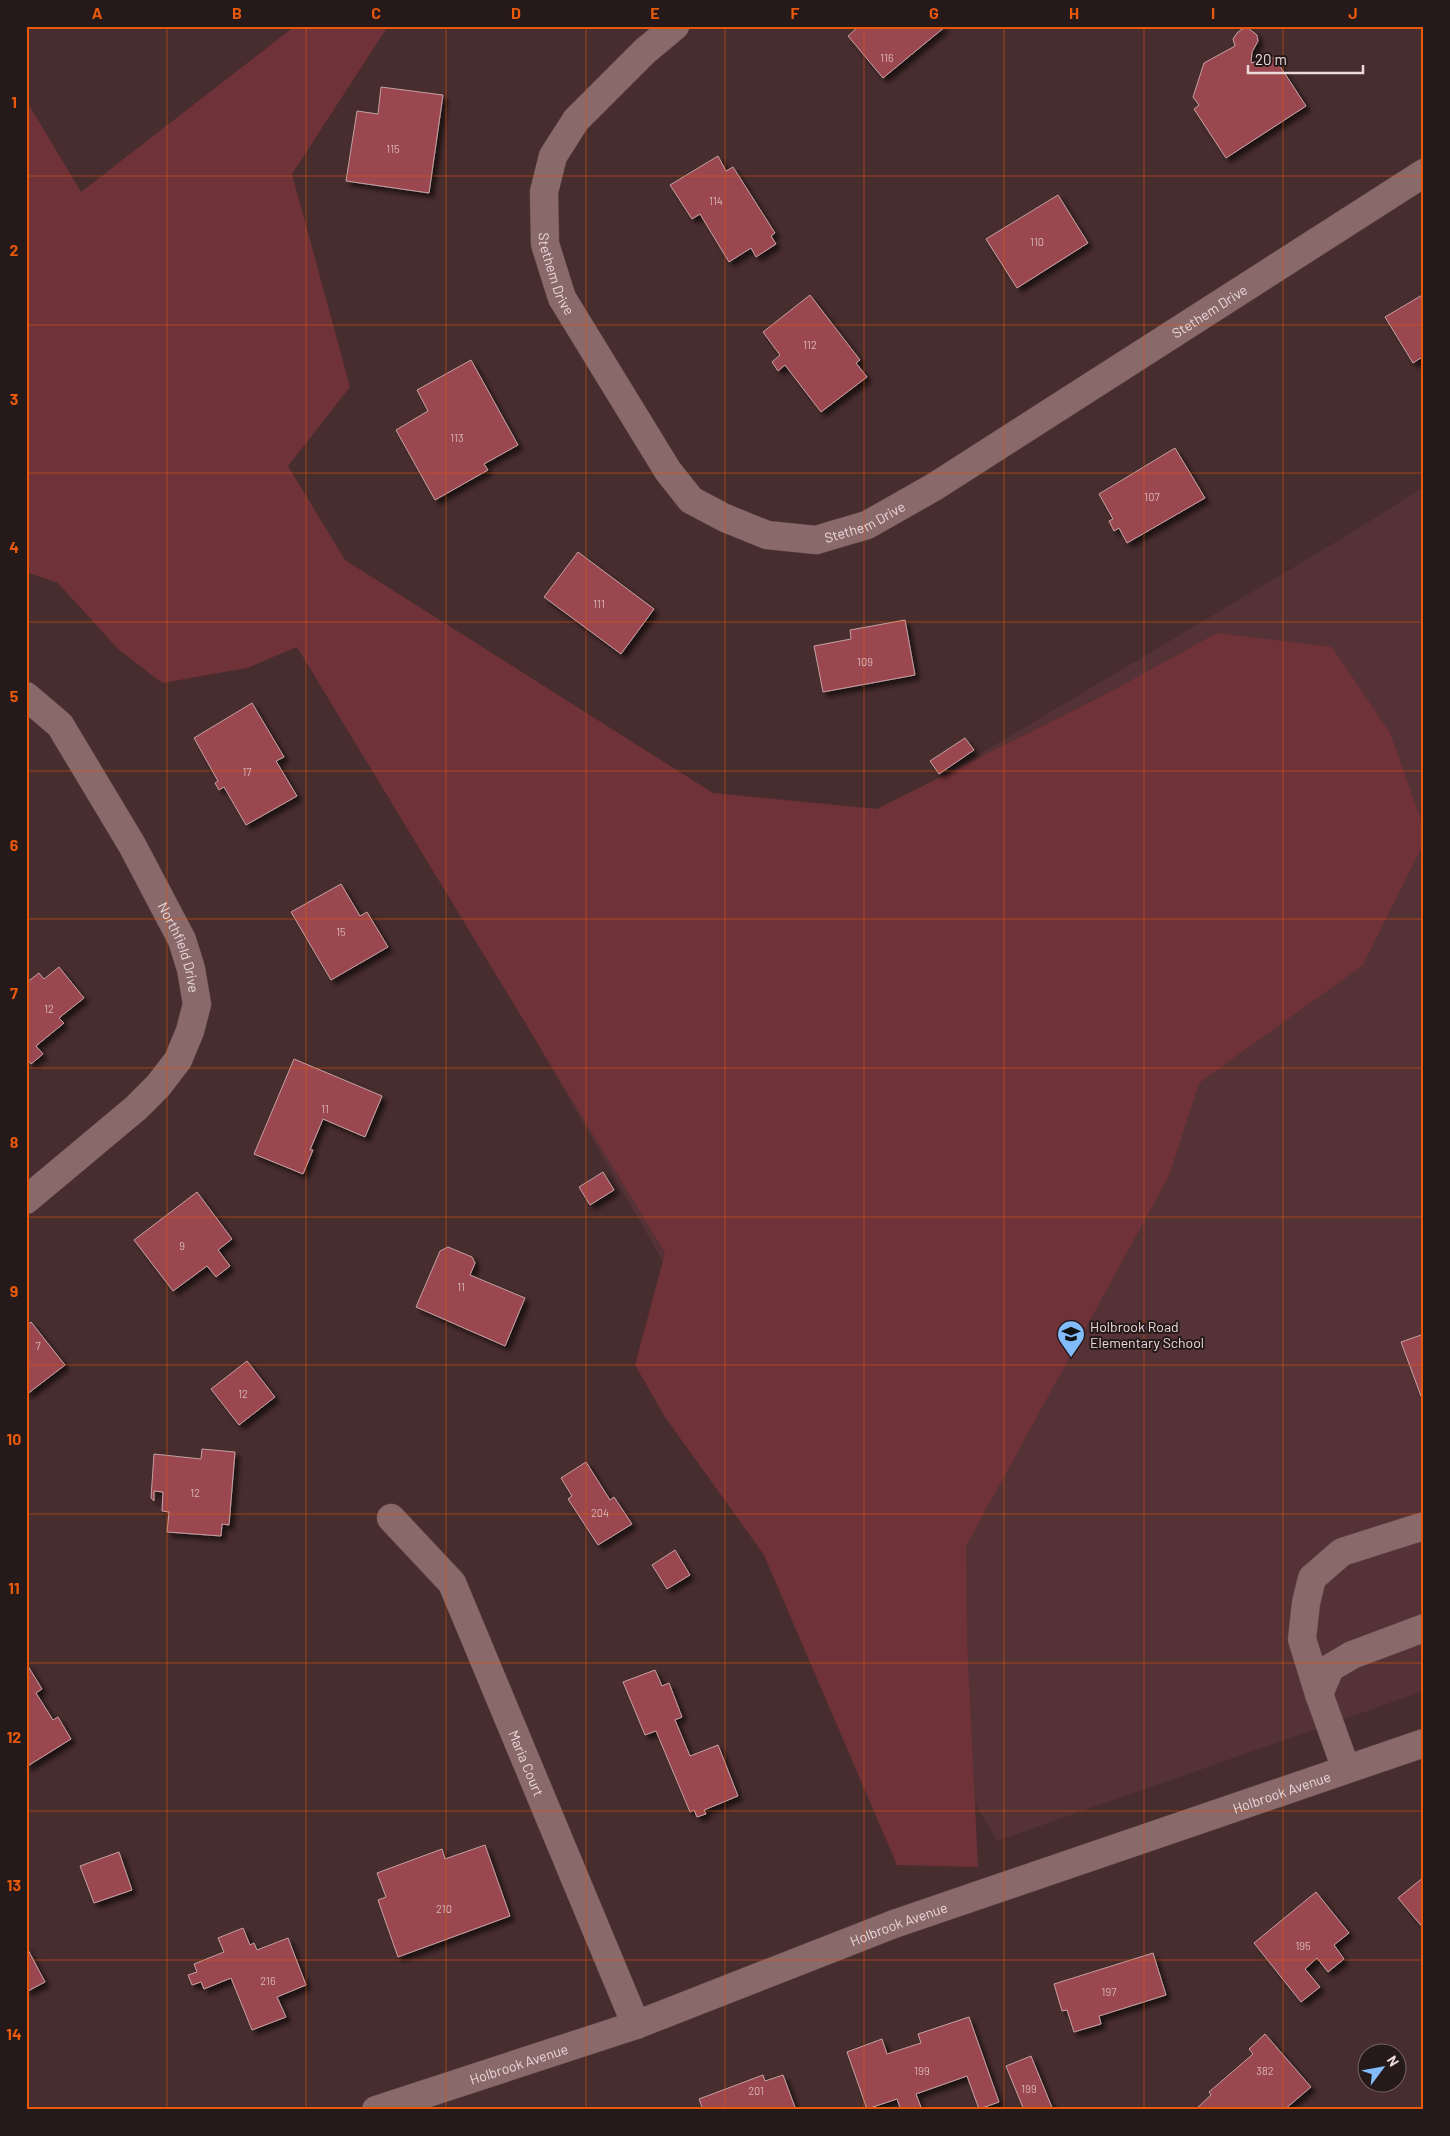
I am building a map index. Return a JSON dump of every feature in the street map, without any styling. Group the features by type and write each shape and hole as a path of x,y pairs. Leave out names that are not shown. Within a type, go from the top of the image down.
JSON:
{"street":[{"name":"Stethem Drive","path":"675,26 645,51 576,120 553,156 544,192 545,244 562,298 668,471 691,500 725,518 767,535 816,540 867,525 934,487 1424,172"},
{"name":"Northfield Drive","path":"26,696 60,725 132,845 182,940 191,969 196,1004 190,1031 178,1060 158,1086 136,1108 26,1200"},
{"name":"Maria Court","path":"391,1518 452,1583 636,2025"},
{"path":"1346,1769 1319,1694 1302,1639 1306,1603 1312,1578 1342,1552 1424,1526"},
{"path":"1319,1694 1330,1668 1352,1656 1424,1628"},
{"name":"Holbrook Avenue","path":"376,2110 636,2025 894,1924 1424,1743"}],"shaded area":[{"path":"295,26 388,26 292,174 350,387 288,466 345,560 713,793 877,809 1112,691 1217,633 1332,647 1390,733 1424,828 1424,842 1363,965 1199,1083 1169,1176 966,1546 967,1640 978,1867 897,1865 764,1555 665,1417 635,1365 665,1253 297,647 247,668 162,683 118,649 58,583 26,572 26,100 81,192"},
{"name":"Holbrook Road Elementary School","path":"1424,487 1424,1691 997,1841 526,1024 1341,539"}],"building":[{"path":"859,26 946,26 883,78 848,36"},
{"path":"1248,28 1257,35 1258,41 1252,52 1251,63 1259,61 1263,66 1274,57 1306,106 1226,158 1194,109 1199,105 1193,97 1204,63 1235,46 1233,39 1237,33 1242,29"},
{"path":"381,87 443,95 429,193 346,181 357,111 378,114"},
{"path":"718,156 726,171 733,167 775,233 771,236 776,244 756,257 751,248 729,262 700,214 692,219 670,185"},
{"path":"1058,195 1088,243 1017,288 986,239"},
{"path":"1424,294 1424,356 1413,363 1385,317"},
{"path":"810,295 860,360 856,363 867,377 821,412 785,365 778,371 772,362 780,355 763,332"},
{"path":"471,360 518,445 484,464 488,470 435,500 396,430 428,411 417,390"},
{"path":"1175,448 1205,498 1127,543 1119,528 1114,531 1109,521 1113,519 1099,494"},
{"path":"578,552 654,609 621,654 544,597"},
{"path":"905,620 915,675 823,692 814,646 851,639 850,630"},
{"path":"252,703 284,757 276,761 297,796 246,825 224,787 219,790 215,783 218,781 194,738"},
{"path":"965,738 974,750 939,774 930,761"},
{"path":"341,884 360,916 367,912 388,947 331,980 291,912"},
{"path":"59,967 84,998 59,1018 64,1023 36,1046 43,1054 31,1064 26,1057 26,983 39,973 44,979"},
{"path":"294,1059 382,1096 365,1137 323,1119 310,1150 313,1150 303,1174 254,1154"},
{"path":"603,1172 614,1190 590,1205 579,1187"},
{"path":"197,1192 232,1239 218,1250 230,1266 216,1277 207,1266 173,1291 134,1240"},
{"path":"448,1247 472,1257 475,1263 470,1275 525,1298 505,1346 416,1307 440,1251"},
{"path":"31,1322 65,1365 26,1395 26,1326"},
{"path":"1424,1334 1424,1404 1401,1342"},
{"path":"247,1361 275,1397 239,1425 211,1389"},
{"path":"202,1449 235,1452 229,1525 222,1524 221,1536 167,1532 169,1512 162,1511 163,1492 154,1491 154,1501 151,1498 154,1454 201,1459"},
{"path":"586,1462 610,1500 614,1497 632,1524 598,1545 568,1499 572,1496 561,1478"},
{"path":"675,1550 690,1575 667,1589 652,1565"},
{"path":"26,1663 42,1689 36,1693 53,1720 58,1717 71,1739 26,1767"},
{"path":"655,1670 662,1686 669,1683 682,1717 675,1720 690,1756 718,1745 738,1796 704,1810 706,1814 697,1817 694,1810 690,1812 656,1731 645,1735 623,1682"},
{"path":"485,1845 510,1916 398,1957 378,1900 386,1897 377,1873 442,1849 445,1859"},
{"path":"119,1852 132,1890 94,1903 80,1866"},
{"path":"1424,1877 1424,1929 1398,1898"},
{"path":"1316,1892 1349,1933 1334,1945 1344,1959 1328,1972 1317,1958 1305,1969 1320,1987 1301,2002 1254,1943"},
{"path":"243,1928 250,1945 254,1943 257,1950 288,1938 306,1985 277,1997 286,2017 252,2030 231,1978 204,1989 201,1982 192,1985 188,1975 197,1972 194,1964 224,1952 218,1938"},
{"path":"26,1946 45,1982 26,1992"},
{"path":"1153,1953 1166,1995 1099,2016 1101,2024 1074,2032 1067,2010 1062,2011 1054,1984"},
{"path":"969,2017 999,2102 979,2109 967,2076 916,2094 922,2110 901,2110 897,2099 867,2109 847,2052 882,2039 887,2054 921,2043 918,2034"},
{"path":"1265,2034 1311,2087 1284,2110 1195,2110 1211,2095 1209,2092 1253,2054 1249,2049"},
{"path":"1031,2056 1053,2110 1024,2110 1006,2066"},
{"path":"763,2075 765,2081 783,2075 796,2110 703,2110 699,2099"}],"place":[{"name":"Holbrook Road Elementary School","path":"1071,1358"}]}
